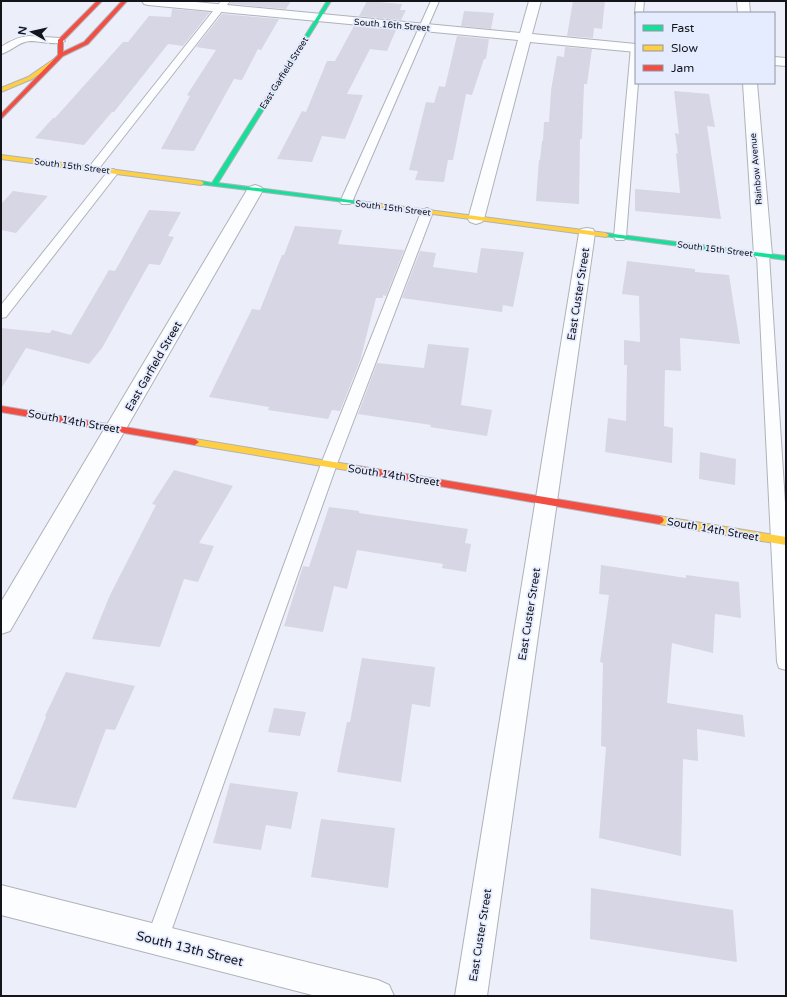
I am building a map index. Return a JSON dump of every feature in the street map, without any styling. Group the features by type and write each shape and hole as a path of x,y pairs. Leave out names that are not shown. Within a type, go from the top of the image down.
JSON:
{"main road":[{"path":"1,117 61,56 60,41 100,1"},
{"path":"1,90 30,78 61,56 86,43 125,1"},
{"name":"East Garfield Street","path":"214,185 329,1"},
{"name":"South 15th Street","path":"1,157 786,258"},
{"name":"South 14th Street","path":"1,409 783,540"}],"street":[{"name":"South 16th Street","path":"148,1 223,5 319,18 635,47"},
{"path":"476,219 535,1"},
{"path":"743,1 744,12"},
{"path":"775,61 786,62"},
{"name":"Rainbow Avenue","path":"750,84 763,255"},
{"name":"East Garfield Street","path":"1,624 255,190"},
{"name":"East Custer Street","path":"471,996 587,233"},
{"name":"South 13th Street","path":"1,900 378,996"}],"lane":[{"path":"346,202 435,1"},
{"path":"639,12 640,1"},
{"path":"93,169 223,5"},
{"path":"1,51 12,43 22,39 32,38 60,41"},
{"path":"620,237 635,59"},
{"path":"1,314 113,172"},
{"path":"157,940 329,464 427,212"},
{"path":"763,255 783,540 786,662"}],"building":[{"path":"231,1 291,1 286,9 230,4"},
{"path":"367,1 402,4 400,10 406,10 401,20 359,16"},
{"path":"573,1 605,1 602,29 594,28 593,38 567,36"},
{"path":"172,9 210,12 183,46 168,44 114,112 112,112 84,145 35,138 53,118 55,118 123,42 128,42 149,16 171,17"},
{"path":"464,11 494,13 491,29 461,26"},
{"path":"222,14 279,19 261,50 258,49 242,80 234,79 194,151 161,149 190,96 187,95 216,50 196,47"},
{"path":"354,26 396,30 387,51 370,49 347,94 363,95 345,139 322,136 312,162 277,159 302,111 306,112 327,61 335,61"},
{"path":"457,36 489,39 486,59 484,59 472,95 466,94 453,160 448,160 444,182 415,180 418,171 409,170 426,102 434,103 439,86 445,87"},
{"path":"565,47 592,49 587,84 584,84 582,139 580,139 579,204 536,201 544,122 549,122 551,90 557,56 564,57"},
{"path":"674,91 709,94 715,127 707,126 721,219 635,211 635,189 680,193 676,153 678,154 675,133 679,134"},
{"path":"13,191 48,196 16,233 1,230 1,204"},
{"path":"149,210 181,212 168,236 174,237 160,265 149,264 102,348 89,364 26,348 1,389 1,328 50,333 52,330 71,335 109,270 115,271"},
{"path":"295,226 342,230 338,244 404,250 386,296 383,295 383,298 376,298 360,361 340,411 332,410 328,419 268,410 269,407 209,397 252,309 260,310"},
{"path":"481,248 524,252 513,307 503,305 502,312 402,298 420,251 436,253 433,267 477,273"},
{"path":"627,261 695,269 695,272 729,275 740,344 680,338 681,371 665,370 664,426 673,428 672,463 605,452 608,418 626,421 627,365 624,365 624,340 640,342 639,296 622,294"},
{"path":"428,344 469,348 461,405 492,410 487,436 430,427 431,425 358,414 377,363 424,368"},
{"path":"700,452 736,459 735,485 699,479"},
{"path":"174,470 233,486 199,543 214,546 198,582 184,579 160,647 92,639 110,595 156,505 152,504"},
{"path":"329,507 359,511 359,513 468,529 465,543 471,544 466,572 442,568 443,564 357,550 347,589 334,586 323,632 284,626 303,566 309,567"},
{"path":"601,565 686,578 686,575 739,582 741,618 715,614 713,653 672,643 667,703 743,715 745,737 697,729 698,761 683,759 681,856 599,838 606,747 601,746 603,663 600,662 609,595 599,594"},
{"path":"362,658 435,667 430,707 412,704 401,782 337,772 347,722 350,722"},
{"path":"66,672 135,686 115,730 106,729 76,808 12,799 46,717 45,716"},
{"path":"274,708 306,712 300,736 268,732"},
{"path":"230,783 298,792 291,829 266,825 261,850 213,843"},
{"path":"321,819 395,828 388,888 311,877"},
{"path":"591,888 733,910 737,962 590,939"}],"traffic: fast":[{"path":"214,185 329,1"},
{"path":"201,183 366,204"},
{"path":"606,235 786,258"}],"traffic: slow":[{"path":"1,90 30,78 57,59"},
{"path":"1,157 201,183"},
{"path":"366,204 606,235"},
{"path":"195,442 358,469"},
{"path":"659,520 786,541"}],"traffic: jam":[{"path":"61,55 60,41 100,1"},
{"path":"1,117 61,55 86,43 125,1"},
{"path":"1,409 195,442"},
{"path":"358,469 659,520"}]}
